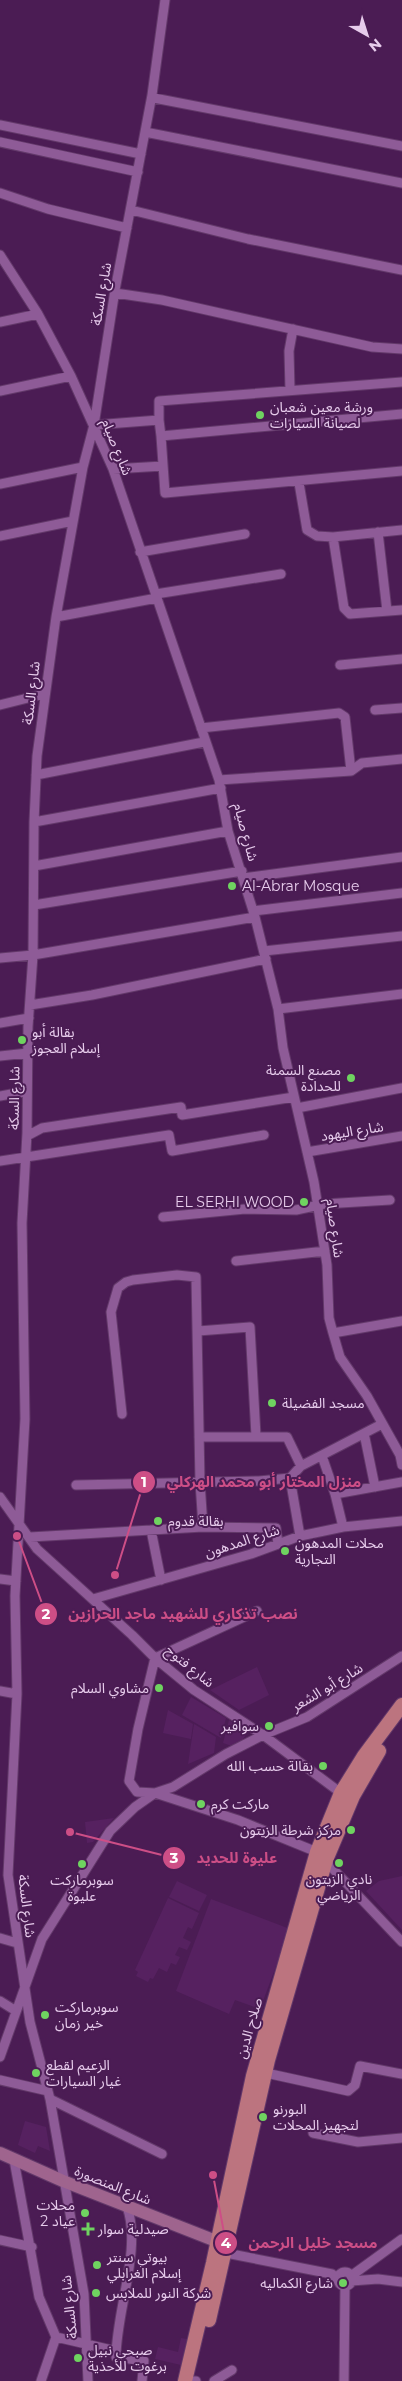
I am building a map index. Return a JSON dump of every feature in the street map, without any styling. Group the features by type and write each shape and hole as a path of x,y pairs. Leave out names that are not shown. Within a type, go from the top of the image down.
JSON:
{"highway":[{"name":"صلاح الدين","path":"195,2381 253,2076 341,1793 364,1756 402,1705"},
{"name":"صلاح الدين","path":"185,2381 321,1856 372,1760 402,1720"}],"main road":[{"path":"0,2153 15,2163"},
{"path":"0,2160 15,2163"},
{"name":"شارع المنصورة","path":"15,2163 219,2248"}],"street":[{"name":"شارع السكة","path":"88,2381 84,2294 49,2095 30,2022 8,1875 18,1694 15,1646 16,1581 24,1419 22,1288 29,1018 33,955 34,822 36,775 44,694 56,617 83,467 94,425 115,293 152,95 165,0"},
{"path":"152,95 154,98 402,146"},
{"path":"0,125 141,154"},
{"path":"145,132 402,183"},
{"path":"0,142 138,172"},
{"path":"0,193 57,211 127,228"},
{"path":"131,210 248,239 402,270"},
{"name":"شارع صيام","path":"0,255 38,314 71,376 94,425 94,431 113,469 140,552 157,596 204,742 220,784 228,831 243,874 278,1008 294,1097 319,1207 325,1250 329,1318 332,1333 340,1357 367,1396 400,1455 402,1465"},
{"path":"115,293 162,300 372,347 402,349"},
{"path":"0,322 38,314"},
{"path":"290,390 289,351 293,330"},
{"path":"0,391 71,376"},
{"path":"402,382 159,400 165,493 299,483 402,471"},
{"path":"161,436 402,414"},
{"path":"94,425 159,420"},
{"path":"113,469 163,466"},
{"path":"0,484 83,467"},
{"path":"299,483 307,530 317,536 333,537 402,530"},
{"path":"0,536 73,521"},
{"path":"378,532 387,611"},
{"path":"140,552 245,534"},
{"path":"333,537 344,608 350,614 402,610"},
{"path":"56,617 157,596 281,574"},
{"path":"340,664 402,660"},
{"path":"0,705 44,694"},
{"path":"374,710 402,708"},
{"path":"201,728 338,713 345,717 352,770"},
{"path":"36,775 204,742"},
{"path":"34,822 220,784 352,770 362,763 402,759"},
{"path":"34,866 228,831"},
{"path":"34,905 243,874 402,857"},
{"path":"0,958 33,955 254,914 402,893"},
{"path":"30,1004 92,995 265,955 402,936"},
{"path":"278,1008 402,994"},
{"path":"0,1023 29,1018"},
{"path":"0,1056 28,1053"},
{"path":"297,1108 402,1088"},
{"path":"0,1096 28,1091"},
{"path":"26,1136 42,1128 180,1106 182,1114 294,1097"},
{"path":"0,1161 169,1135 172,1152 264,1135"},
{"name":"شارع اليهود","path":"307,1152 402,1136"},
{"path":"163,1218 245,1209 296,1210 319,1207 324,1204 390,1200"},
{"path":"236,1260 325,1250"},
{"path":"122,1414 111,1312 118,1288 126,1282 134,1280 177,1275 196,1277 200,1482 203,1527"},
{"path":"332,1333 402,1321"},
{"path":"198,1331 250,1327 256,1436"},
{"path":"76,1485 290,1478 301,1466 382,1424"},
{"path":"199,1436 287,1437 301,1466"},
{"path":"365,1438 375,1487"},
{"path":"322,1456 335,1494 342,1527"},
{"path":"290,1478 300,1536"},
{"path":"335,1494 402,1482"},
{"name":"شارع فتوح","path":"0,1497 37,1549 155,1658 194,1690 263,1735 341,1793"},
{"name":"شارع المدهون","path":"92,1599 161,1580 300,1536 342,1527 402,1521"},
{"path":"30,1537 203,1527 276,1528 278,1544"},
{"path":"151,1530 161,1580"},
{"path":"0,1579 16,1581"},
{"path":"257,1611 155,1658 138,1729 130,1781 137,1792 155,1793 238,1820 321,1856 402,1942"},
{"name":"شارع أبو الشعر","path":"0,2057 42,1939 99,1846 110,1831 126,1815 155,1793 173,1787 226,1754 263,1735 307,1717 402,1656"},
{"path":"0,1691 18,1694"},
{"path":"0,1938 17,1943"},
{"path":"0,2001 16,2011"},
{"path":"266,2073 348,2091 355,2085 360,2066 402,2074"},
{"path":"0,2080 49,2095 162,2154"},
{"path":"313,2133 358,2142 402,2138"},
{"path":"15,2163 32,2247 39,2297 56,2337 41,2381"},
{"path":"128,2211 131,2249 116,2357 144,2361 142,2381"},
{"path":"346,2281 402,2239"},
{"path":"0,2240 32,2247"},
{"path":"219,2248 332,2274 346,2281 378,2279 402,2282"},
{"path":"344,2381 346,2281"},
{"path":"56,2337 116,2351"},
{"path":"214,2381 232,2370"}],"shaded area":[{"path":"257,1667 269,1695 239,1710 210,1690"},
{"path":"191,1697 226,1718 221,1738 182,1715"},
{"path":"168,1710 193,1724 191,1739 163,1733"},
{"path":"229,1720 248,1732 241,1742 232,1746 223,1743"},
{"path":"194,1724 216,1737 214,1753 188,1764"},
{"path":"114,1818 93,1842 87,1843 85,1822"},
{"path":"402,1876 402,1930 366,1891 379,1881"},
{"path":"177,1881 207,1895 199,1911 169,1897"},
{"path":"168,1898 199,1913 192,1929 188,1927 183,1938 191,1942 187,1950 179,1947 175,1955 180,1957 176,1965 171,1963 167,1972 159,1968 153,1979 150,1978 148,1982 136,1976 138,1972 135,1970"},
{"path":"211,1899 290,1929 260,2009 235,2000 229,2014 176,1991"},
{"path":"25,2121 46,2127 50,2151 38,2146 35,2153 18,2145"},
{"path":"181,2338 187,2339 181,2365 155,2359 158,2347 178,2352"}],"place":[{"name":"ورشة معين شعبان لصيانة السيارات","path":"260,415"},
{"name":"Al-Abrar Mosque","path":"232,886"},
{"name":"بقالة أبو إسلام العجوز","path":"22,1040"},
{"name":"مصنع السمنة للحدادة","path":"351,1078"},
{"name":"EL SERHI WOOD","path":"304,1202"},
{"name":"مسجد الفضيلة","path":"272,1403"},
{"name":"بقالة قدوم","path":"158,1521"},
{"name":"نصب تذكاري للشهيد ماجد الحرازين","path":"17,1536"},
{"name":"محلات المدهون التجارية","path":"285,1551"},
{"name":"منزل المختار أبو محمد الهركلي","path":"115,1575"},
{"name":"مشاوي السلام","path":"159,1688"},
{"name":"سوافير","path":"269,1726"},
{"name":"بقالة حسب الله","path":"323,1766"},
{"name":"ماركت كرم","path":"201,1804"},
{"name":"مركز شرطة الزيتون","path":"351,1830"},
{"name":"عليوة للحديد","path":"70,1832"},
{"name":"نادي الزيتون الرياضي","path":"339,1863"},
{"name":"سوبرماركت عليوة","path":"82,1864"},
{"name":"سوبرماركت خير زمان","path":"45,2015"},
{"name":"الزعيم لقطع غيار السيارات","path":"36,2073"},
{"name":"البورنو لتجهيز المحلات","path":"263,2117"},
{"name":"مسجد خليل الرحمن","path":"213,2175"},
{"name":"محلات عياد 2","path":"85,2213"},
{"name":"صيدلية سوار","path":"88,2229"},
{"name":"بيوتي سنتر إسلام الغرابلي","path":"97,2265"},
{"name":"شارع الكماليه","path":"343,2283"},
{"name":"شركة النور للملابس","path":"96,2293"},
{"name":"صبحي نبيل برغوت للأحذية","path":"78,2358"}]}
